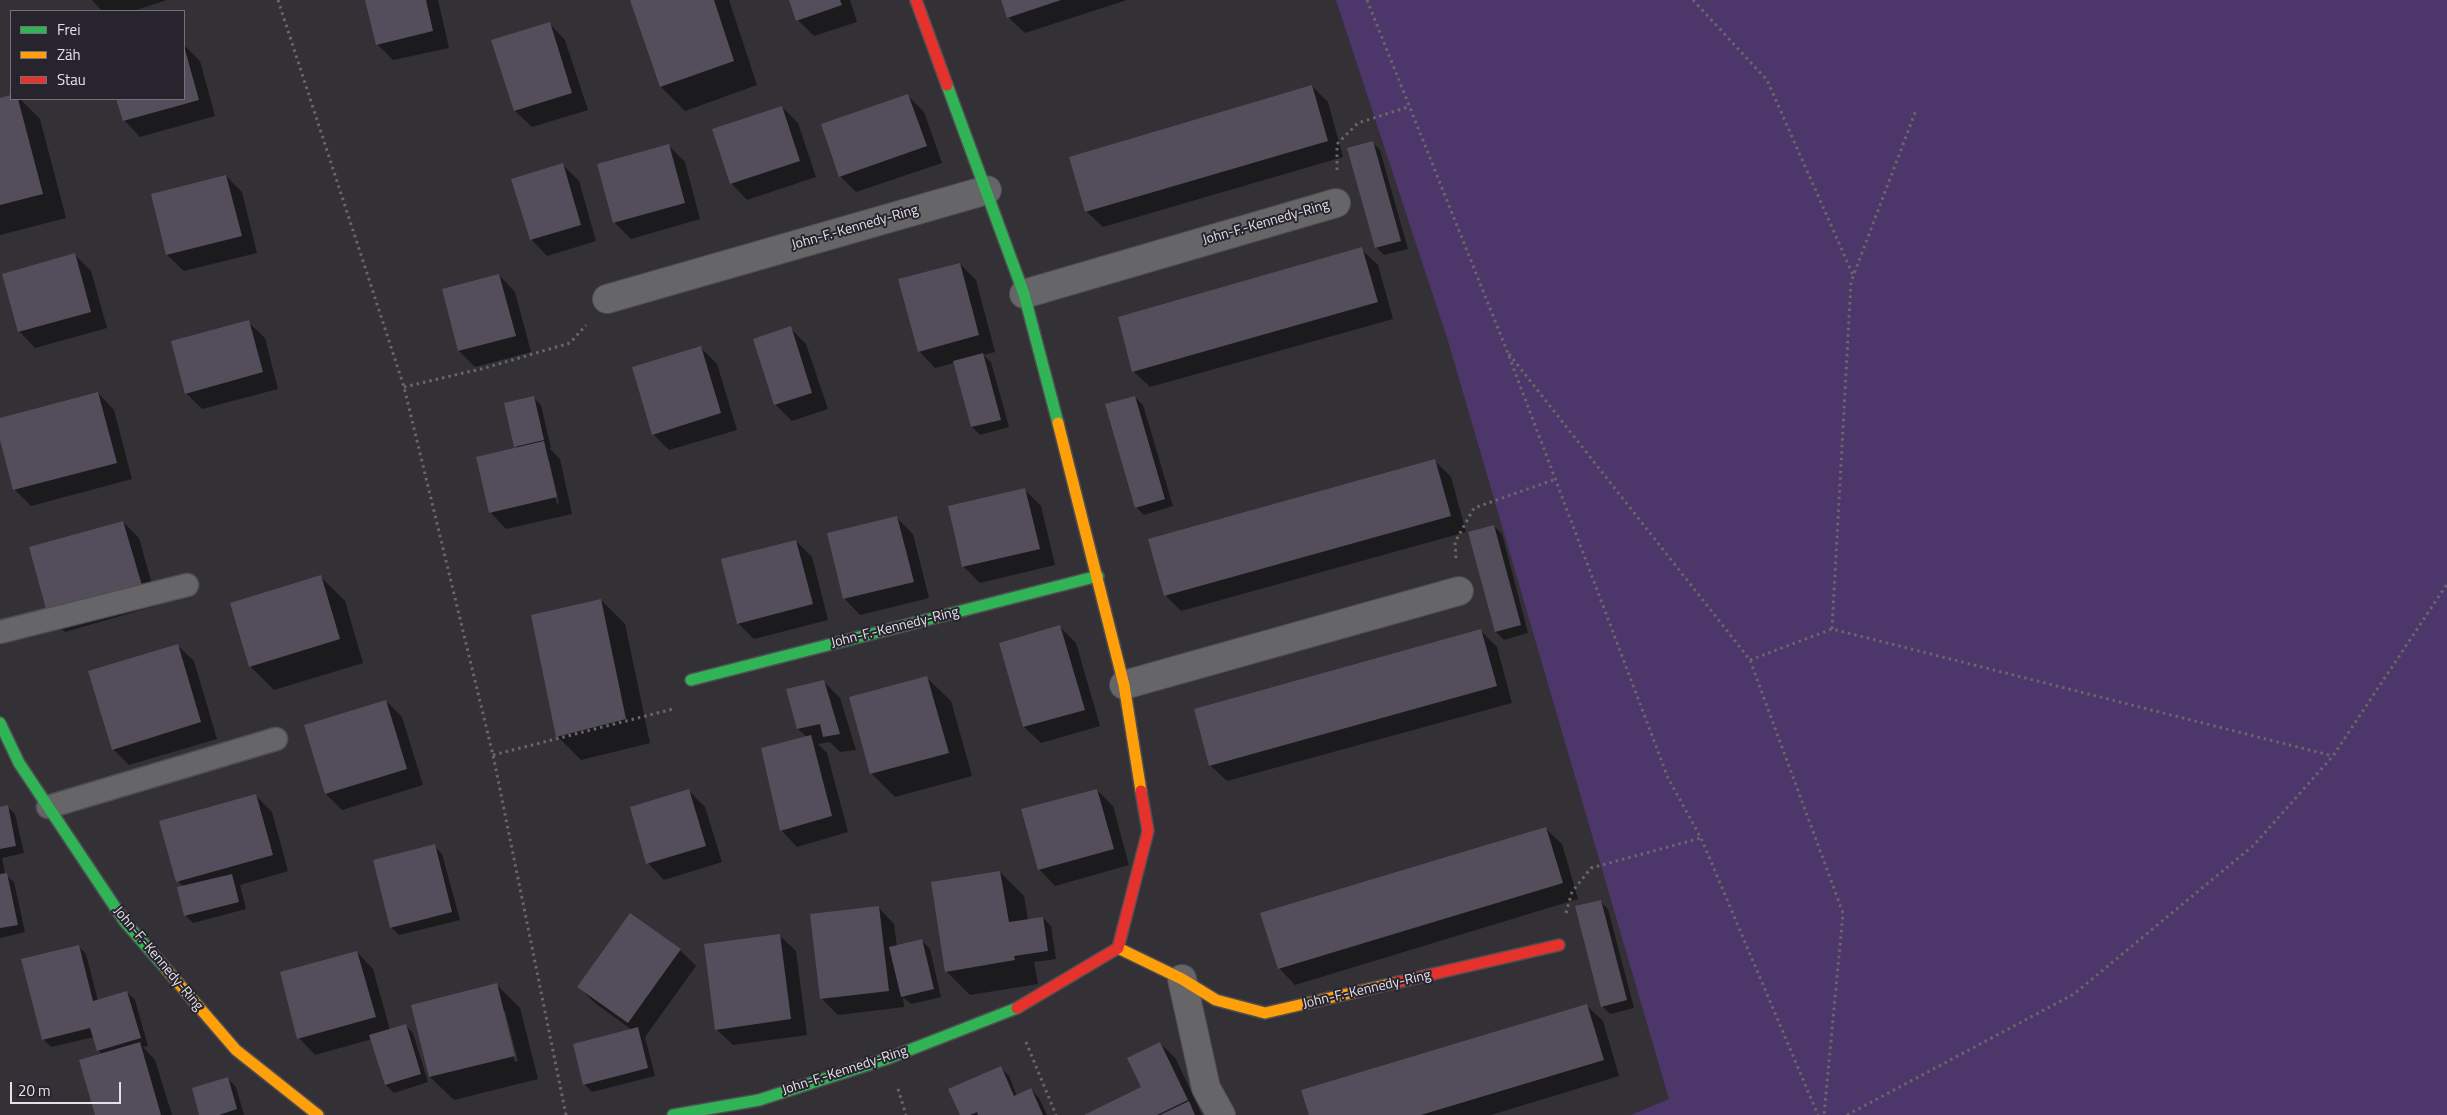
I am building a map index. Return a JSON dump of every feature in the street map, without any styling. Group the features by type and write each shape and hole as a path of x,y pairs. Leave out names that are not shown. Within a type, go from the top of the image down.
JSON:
{"street":[{"path":"916,0 1024,294 1098,576 1124,685 1148,831 1118,948"},
{"name":"John-F.-Kennedy-Ring","path":"607,299 986,190"},
{"name":"John-F.-Kennedy-Ring","path":"1024,294 1336,203"},
{"name":"John-F.-Kennedy-Ring","path":"691,680 1098,576"},
{"path":"1124,685 1459,590"},
{"name":"John-F.-Kennedy-Ring","path":"0,723 19,763 125,922 236,1050 318,1115"},
{"name":"John-F.-Kennedy-Ring","path":"673,1115 759,1100 889,1058 1013,1011 1118,948 1182,979 1216,1000 1265,1014 1558,945"},
{"path":"1182,979 1206,1088 1221,1115"}],"lane":[{"path":"0,632 187,585"},
{"path":"48,807 276,739"}],"path":[{"path":"278,0 404,387 493,755 566,1115"},
{"path":"1367,0 1408,107 1508,351 1668,778 1701,838 1818,1115"},
{"path":"1693,0 1767,80 1854,276"},
{"path":"1336,203 1337,144 1358,123 1408,107"},
{"path":"1832,629 1851,292 1854,276 1916,110"},
{"path":"404,387 485,368 570,343 607,299"},
{"path":"1508,351 1750,660 1843,913 1824,1115"},
{"path":"1459,590 1455,542 1474,508 1556,479"},
{"path":"1847,1115 2074,994 2254,845 2333,756 2447,584"},
{"path":"1750,660 1832,629 2333,756"},
{"path":"493,755 692,704 691,680"},
{"path":"1558,945 1572,892 1591,868 1701,838"},
{"path":"1013,1011 1056,1115"}],"shaded area":[{"path":"1336,0 2447,0 2447,1115 1631,1115 1669,1099 1448,341"}],"building":[{"path":"365,0 426,0 433,31 376,45"},
{"path":"630,0 714,0 734,61 660,87"},
{"path":"789,0 840,0 842,5 796,21"},
{"path":"1001,0 1061,0 1007,18"},
{"path":"550,22 572,93 514,111 491,40"},
{"path":"185,50 199,100 123,121 116,100 185,100"},
{"path":"1312,85 1328,141 1085,212 1069,157"},
{"path":"908,94 927,146 839,177 821,124"},
{"path":"10,95 10,100 18,100 43,194 0,205 0,98"},
{"path":"782,106 800,161 730,184 712,129"},
{"path":"1373,141 1401,241 1375,248 1347,148"},
{"path":"669,144 685,203 613,223 597,164"},
{"path":"563,163 581,225 530,240 511,179"},
{"path":"226,175 242,236 166,255 151,194"},
{"path":"1362,247 1378,302 1132,372 1118,317"},
{"path":"75,253 91,312 18,332 2,274"},
{"path":"960,263 979,335 918,352 898,279"},
{"path":"499,274 516,336 458,351 442,289"},
{"path":"249,320 263,372 185,394 171,341"},
{"path":"791,326 812,393 774,405 753,339"},
{"path":"701,346 721,413 652,435 632,367"},
{"path":"983,353 1001,420 971,427 953,361"},
{"path":"98,392 117,463 13,490 0,440 0,418"},
{"path":"534,396 544,440 514,447 504,403"},
{"path":"1135,396 1165,499 1135,508 1105,404"},
{"path":"544,441 557,497 489,513 476,457"},
{"path":"1435,459 1451,516 1164,596 1148,539"},
{"path":"1025,488 1040,549 962,567 948,506"},
{"path":"897,516 914,582 843,599 827,533"},
{"path":"123,521 143,589 48,616 29,547"},
{"path":"1494,525 1521,625 1495,632 1468,532"},
{"path":"796,540 813,604 737,624 721,559"},
{"path":"321,575 340,639 249,667 230,603"},
{"path":"601,599 626,719 556,737 531,615"},
{"path":"1060,625 1085,710 1023,727 999,643"},
{"path":"1481,629 1497,686 1209,766 1194,709"},
{"path":"178,644 201,722 112,750 88,671"},
{"path":"927,676 949,753 870,774 849,697"},
{"path":"824,680 840,734 823,737 820,724 797,729 786,689"},
{"path":"386,700 407,769 325,794 304,725"},
{"path":"811,735 832,816 780,831 761,748"},
{"path":"689,789 706,846 646,864 630,807"},
{"path":"1097,789 1114,849 1038,870 1021,809"},
{"path":"256,794 273,855 176,882 159,821"},
{"path":"8,805 16,846 0,849 0,807"},
{"path":"1546,827 1563,883 1278,969 1260,913"},
{"path":"435,844 452,912 390,928 373,860"},
{"path":"1000,871 1009,922 1043,917 1048,951 1014,956 1015,960 945,972 931,882"},
{"path":"7,873 18,925 0,928 0,874"},
{"path":"232,874 239,902 184,916 177,887"},
{"path":"1601,900 1627,1000 1601,1007 1575,906"},
{"path":"879,906 889,991 820,999 810,914"},
{"path":"630,913 681,949 628,1023 577,987"},
{"path":"780,934 791,1019 715,1030 704,944"},
{"path":"922,939 934,989 901,997 889,947"},
{"path":"79,945 93,1001 127,991 141,1038 97,1051 90,1028 42,1040 21,959"},
{"path":"357,951 376,1017 297,1039 280,972"},
{"path":"497,983 515,1056 429,1077 411,1005"},
{"path":"1587,1004 1604,1060 1421,1115 1309,1115 1301,1090"},
{"path":"406,1024 421,1074 385,1085 369,1035"},
{"path":"638,1027 648,1068 583,1085 573,1044"},
{"path":"140,1042 161,1115 95,1115 79,1060"},
{"path":"1160,1042 1188,1100 1157,1115 1084,1115 1141,1087 1127,1058"},
{"path":"1001,1066 1014,1096 1031,1088 1043,1115 978,1115 977,1112 970,1115 960,1115 948,1089"},
{"path":"228,1077 237,1109 219,1115 199,1115 192,1088"},
{"path":"1189,1101 1195,1115 1160,1115"}],"traffic: fast":[{"path":"947,85 1024,294 1058,423"},
{"path":"691,680 1098,576"},
{"path":"0,723 19,763 125,922 167,970"},
{"path":"673,1115 759,1100 889,1058 1017,1008"}],"traffic: slow":[{"path":"1058,423 1124,685 1141,791"},
{"path":"1118,948 1182,979 1216,1000 1265,1013 1394,983"},
{"path":"167,970 236,1050 318,1115"}],"traffic: jam":[{"path":"916,0 947,85"},
{"path":"1017,1008 1118,948 1148,831 1141,791"},
{"path":"1394,983 1559,945"}]}
